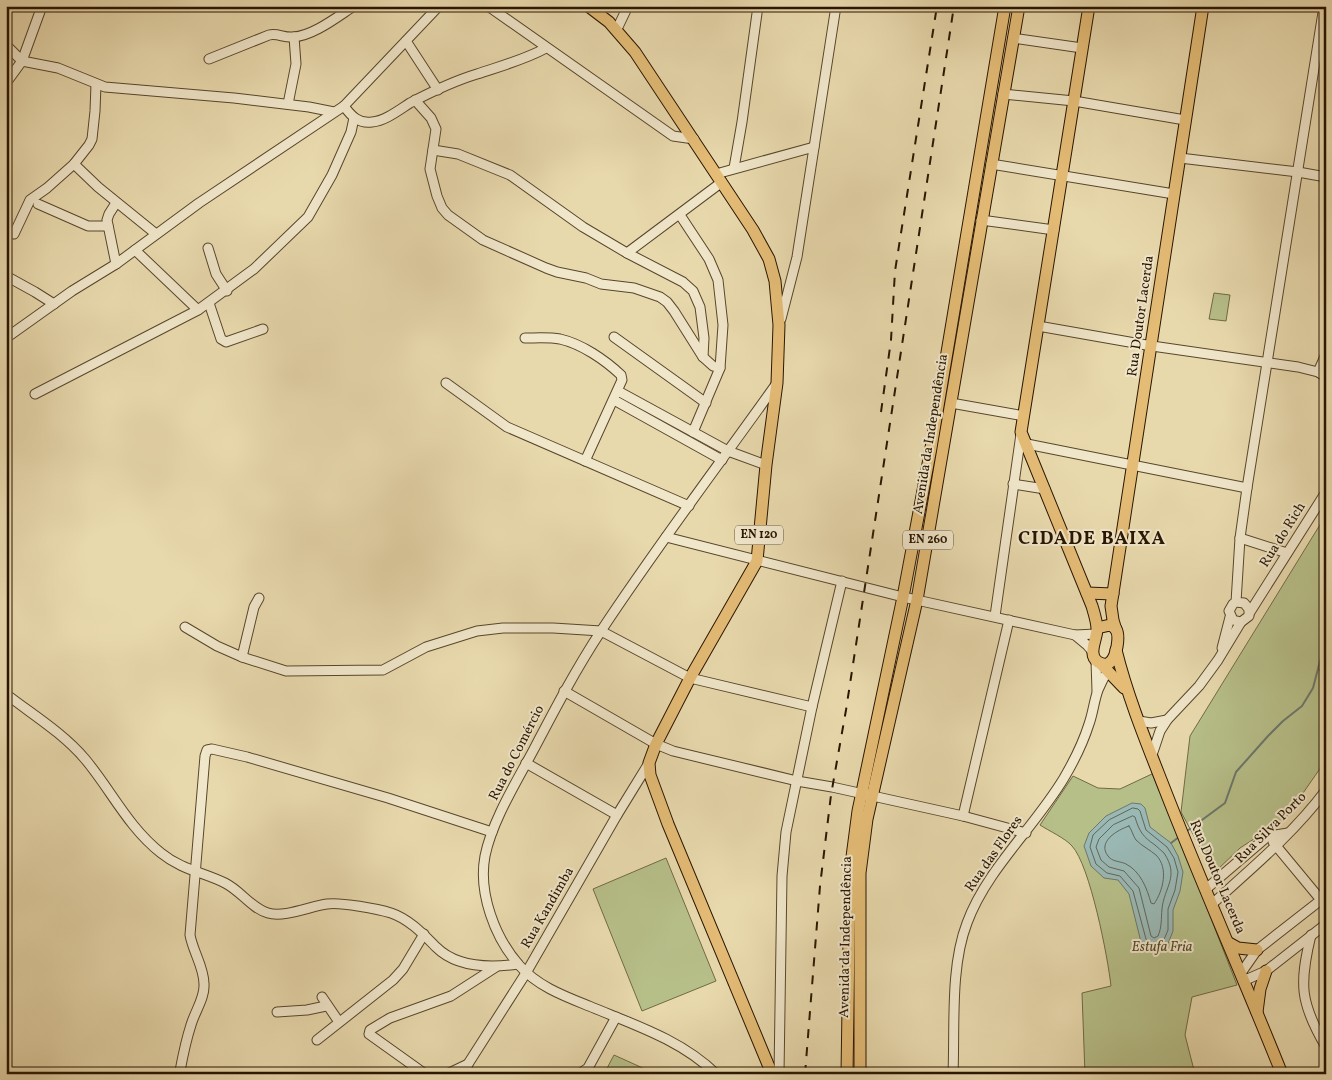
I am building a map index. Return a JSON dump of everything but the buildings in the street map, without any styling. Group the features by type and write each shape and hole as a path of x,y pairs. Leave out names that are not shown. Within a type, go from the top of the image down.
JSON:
{"main road":[{"name":"EN 120","path":"588,6 617,30 636,52 754,230 769,259 775,281 779,324 777,383 766,465 757,561 690,678 656,744 649,763"},
{"name":"Avenida da Independência","path":"847,1074 850,872 860,793 904,597 1005,6"},
{"name":"Avenida da Independência","path":"860,1074 860,873 863,841 917,600 1018,6"},
{"path":"1089,6 1022,432 1087,593 1097,631 1110,624 1116,630"},
{"name":"Rua Doutor Lacerda","path":"1104,659 1118,634 1111,608 1203,6"},
{"path":"984,127 996,128"},
{"path":"953,315 965,316"},
{"path":"920,503 934,506"},
{"path":"918,515 932,518"},
{"path":"1087,593 1113,594"},
{"name":"Rua Doutor Lacerda","path":"1097,631 1104,659 1127,692 1282,1074"},
{"name":"Rua Doutor Lacerda","path":"1104,659 1127,692"},
{"path":"882,692 895,694"},
{"path":"649,763 650,775 668,824 772,1074"},
{"path":"1229,943 1238,948 1257,950"},
{"path":"1257,1014 1260,989 1266,971"}],"street":[{"path":"6,83 22,61 42,6"},
{"path":"209,59 269,35 294,37 318,29 354,6"},
{"path":"6,338 116,264 199,203 344,106 439,6"},
{"path":"488,6 673,136 694,139"},
{"path":"617,30 628,6"},
{"path":"734,168 758,6"},
{"path":"779,324 797,256 836,6"},
{"path":"1240,602 1240,538 1247,488 1324,8"},
{"path":"288,104 296,64 294,37"},
{"path":"1013,38 1082,48"},
{"path":"406,41 438,90"},
{"path":"6,45 22,61 58,68 105,87 234,98 288,104 334,112"},
{"path":"344,106 354,118 363,122 380,121 415,100 461,79 532,55 546,48"},
{"path":"14,234 30,200 47,188 86,151 92,139 96,84"},
{"path":"1003,94 1074,101 1186,120"},
{"path":"415,100 434,123 436,132 430,170 437,196 442,208 448,215 483,240 546,268 586,278 601,284 634,288 660,297 674,311 703,357 713,366 720,368"},
{"path":"35,394 198,310 254,269 308,217 332,175 351,132 354,118"},
{"path":"627,253 680,215 719,178 734,168 814,147"},
{"path":"433,150 458,154 510,175 583,227 627,253 683,282 693,290 700,307 704,338 703,357"},
{"path":"1180,158 1326,177"},
{"path":"74,164 116,203 156,234"},
{"path":"991,164 1174,194"},
{"path":"116,203 108,214 108,226 116,264"},
{"path":"38,204 88,226 108,226"},
{"path":"680,215 709,259 718,280 723,325 720,368 693,432"},
{"path":"981,220 1054,230"},
{"path":"208,248 216,274 227,290"},
{"path":"135,250 198,310"},
{"path":"6,276 54,304"},
{"path":"209,303 223,341 226,342 263,329"},
{"path":"1038,326 1152,346 1298,367 1322,375 1326,354"},
{"path":"525,338 561,340 579,346 621,376 622,380 616,396 585,461"},
{"path":"614,338 706,404"},
{"path":"446,383 507,427 689,506"},
{"name":"Rua do Comércio","path":"716,1074 690,1052 616,1017 554,991 526,974 499,935 487,900 484,867 492,832 564,691 601,631 666,537 777,383"},
{"path":"616,396 693,432 728,452 766,465"},
{"path":"616,396 722,460"},
{"path":"951,403 1024,416"},
{"path":"995,616 1022,432"},
{"path":"1027,444 1247,488"},
{"path":"1013,484 1045,489"},
{"name":"Rua do Rich","path":"1250,612 1326,492"},
{"path":"666,537 904,597 1075,635 1097,631"},
{"path":"1240,538 1287,553"},
{"path":"779,1074 782,876 786,832 812,707 842,581"},
{"path":"1218,660 1230,617 1230,607 1264,592"},
{"path":"242,657 254,606 259,598"},
{"path":"1152,756 1156,737 1167,720 1199,686 1218,660 1241,622 1247,619 1250,612 1247,605 1240,602"},
{"path":"1230,617 1235,621 1241,622"},
{"path":"964,816 1009,620"},
{"path":"185,627 217,646 242,657 286,671 383,670 426,647 477,631 503,628 553,628 601,631 690,678 812,707"},
{"path":"1075,635 1104,659"},
{"name":"Rua das Flores","path":"954,1074 958,959 966,924 979,898 1000,866 1026,833 1077,755 1089,723 1104,659"},
{"name":"Rua das Flores","path":"1097,692 1104,659"},
{"path":"564,691 656,744 673,751 797,781 964,816 1026,833"},
{"path":"6,694 64,738 84,759 138,832 166,857 195,872 227,884 256,907 267,913 276,915 330,903 392,914 424,934 437,948 455,960 469,964 496,967 518,964"},
{"path":"1139,721 1152,723 1167,720"},
{"path":"180,1070 188,1034 205,986 204,974 192,946 190,935 207,750 212,748 388,798 492,832"},
{"path":"526,763 617,815"},
{"name":"Rua Kandimba","path":"464,1074 468,1064 526,974 649,763"},
{"name":"Rua Silva Porto","path":"1212,904 1288,833 1326,790"},
{"path":"1206,888 1268,836 1288,833"},
{"path":"1242,977 1257,950 1323,898 1268,836"},
{"path":"1242,977 1266,971 1326,924"},
{"path":"317,1040 393,980 403,969 424,934"},
{"path":"1311,935 1302,976 1304,993 1310,1018 1326,1048"},
{"path":"425,1074 369,1034 370,1030 390,1018 451,996 496,967"},
{"path":"277,1012 307,1010 324,1002 339,1022"},
{"path":"579,1074 588,1068 616,1017"},
{"path":"447,1074 468,1064"}],"green space":[{"path":"1214,293 1230,295 1226,321 1209,319"},
{"path":"1326,515 1326,670 1319,670 1326,677 1326,760 1285,819 1240,848 1214,873 1181,812 1190,736"},
{"name":"Estufa Fria","path":"1154,773 1237,985 1192,997 1185,1035 1195,1074 1085,1074 1082,993 1111,986 1106,955 1091,891 1079,856 1069,843 1040,825 1073,776 1098,788 1120,789"},
{"path":"666,858 716,981 642,1011 593,889"},
{"path":"614,1055 656,1074 604,1074"}],"water":[{"path":"1132,803 1141,804 1145,808 1150,827 1171,843 1183,872 1180,891 1173,910 1173,931 1167,946 1148,952 1141,942 1129,894 1118,880 1104,878 1091,866 1084,846 1089,833 1106,816"}],"waterway":[{"path":"1187,831 1225,803 1236,772 1268,736 1302,706 1313,688 1326,638"},
{"path":"1171,843 1179,837"}],"railway":[{"path":"881,412 891,340 895,271 937,6"},
{"path":"805,1074 820,886 831,795 846,710 954,6"}],"district":[{"name":"CIDADE BAIXA","path":"1092,539"}]}
